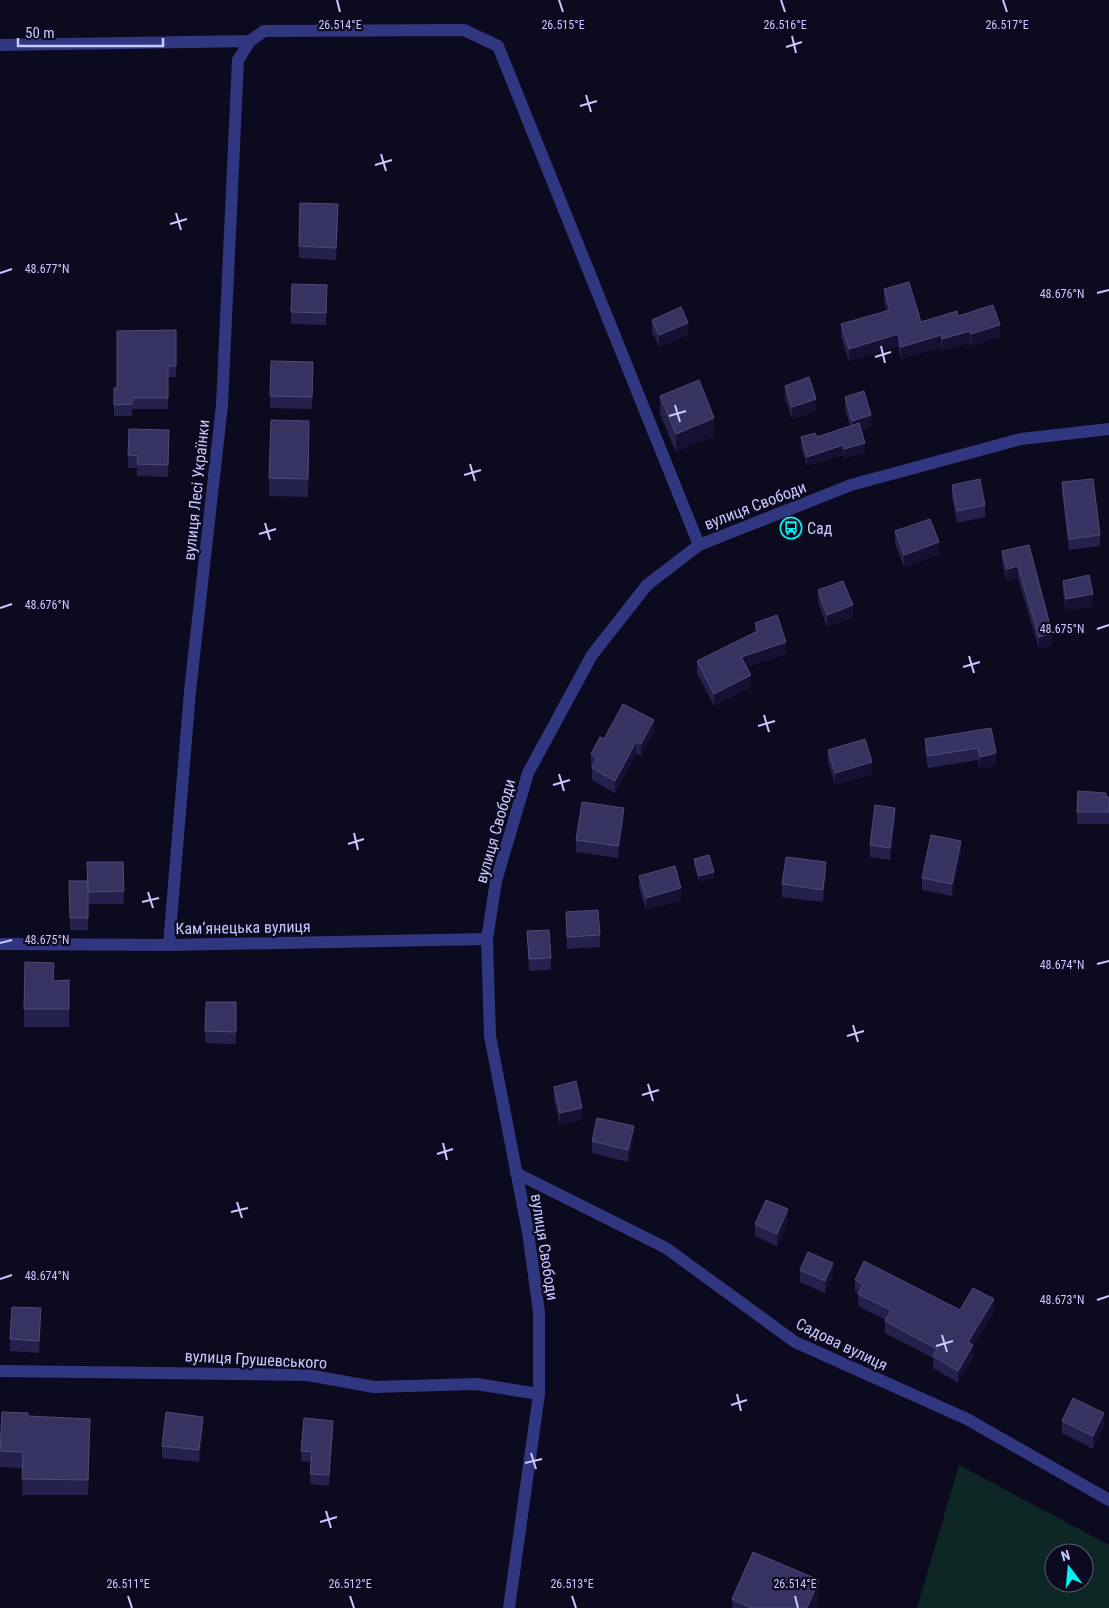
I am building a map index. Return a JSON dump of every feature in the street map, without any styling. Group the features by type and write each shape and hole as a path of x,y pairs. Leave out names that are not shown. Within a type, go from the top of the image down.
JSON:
{"street":[{"path":"0,46 250,41 264,31 464,30 498,46 699,545"},
{"name":"вулиця Лесі Українки","path":"169,945 190,691 222,405 238,60 250,41"},
{"name":"вулиця Свободи","path":"509,1608 538,1394 539,1312 528,1232 490,1036 487,939 496,881 528,773 592,655 647,585 699,545 850,485 1021,439 1109,428"},
{"name":"Камʼянецька вулиця","path":"0,944 169,945 487,939"},
{"name":"Садова вулиця","path":"516,1173 666,1248 795,1342 967,1419 1109,1500"},
{"name":"вулиця Грушевського","path":"0,1371 308,1375 374,1387 476,1384 538,1394"}],"green space":[{"path":"959,1465 1109,1545 1109,1608 917,1608"}],"building":[{"path":"300,203 338,204 336,248 299,246"},
{"path":"909,282 921,322 957,311 958,316 993,305 1000,325 971,334 970,331 942,339 941,335 901,347 898,334 849,349 841,324 890,310 884,289"},
{"path":"292,284 327,285 326,313 291,312"},
{"path":"681,307 688,323 659,335 652,320"},
{"path":"176,330 176,366 168,366 168,398 132,398 132,404 114,405 114,388 117,388 117,331"},
{"path":"271,361 313,362 312,397 270,396"},
{"path":"809,377 816,399 792,407 785,386"},
{"path":"699,380 714,418 676,434 660,396"},
{"path":"864,391 871,415 852,421 845,397"},
{"path":"271,420 309,421 308,479 269,478"},
{"path":"859,423 865,443 844,449 843,445 807,457 801,437 815,433 817,437"},
{"path":"129,429 169,430 168,465 137,464 138,456 128,455"},
{"path":"980,479 985,505 957,511 952,485"},
{"path":"1093,479 1100,535 1069,539 1062,482"},
{"path":"930,519 939,542 904,555 895,531"},
{"path":"1029,545 1052,633 1039,637 1018,566 1007,569 1002,551"},
{"path":"1089,575 1093,594 1066,599 1063,581"},
{"path":"843,581 853,605 827,615 818,590"},
{"path":"777,615 786,642 741,657 751,675 714,694 697,661 758,631 755,623"},
{"path":"623,704 654,720 641,744 636,742 615,781 592,768 597,758 591,754 600,737 604,739"},
{"path":"991,728 996,753 980,757 978,748 928,756 925,739"},
{"path":"865,739 872,762 835,773 828,750"},
{"path":"1078,791 1106,793 1106,797 1109,797 1109,812 1077,812"},
{"path":"582,802 624,808 618,846 576,840"},
{"path":"875,805 895,808 890,848 870,845"},
{"path":"931,835 961,841 952,884 922,878"},
{"path":"709,855 714,872 699,876 694,859"},
{"path":"786,857 826,862 823,890 782,884"},
{"path":"87,862 123,862 124,891 88,892"},
{"path":"675,866 681,888 646,898 639,876"},
{"path":"69,881 88,881 88,918 70,918"},
{"path":"598,910 600,935 567,937 566,912"},
{"path":"549,930 551,958 529,959 527,931"},
{"path":"25,962 54,963 53,981 69,980 69,1009 24,1009"},
{"path":"206,1002 236,1002 236,1032 205,1031"},
{"path":"576,1081 582,1108 560,1113 554,1087"},
{"path":"597,1118 634,1126 628,1150 592,1141"},
{"path":"766,1200 788,1209 777,1234 755,1224"},
{"path":"808,1252 833,1263 825,1281 800,1270"},
{"path":"864,1261 960,1310 973,1288 994,1299 968,1342 973,1345 958,1371 933,1356 937,1349 885,1321 891,1310 858,1294 863,1284 855,1280"},
{"path":"12,1307 41,1308 39,1341 10,1339"},
{"path":"1073,1398 1104,1413 1093,1436 1062,1421"},
{"path":"2,1412 28,1413 28,1416 90,1419 88,1480 22,1479 23,1452 0,1451"},
{"path":"166,1412 203,1417 199,1450 162,1446"},
{"path":"304,1418 333,1421 329,1475 310,1474 312,1452 301,1451"},
{"path":"753,1552 819,1580 807,1608 752,1608 732,1599"}],"place":[{"name":"Сад","path":"791,528"}]}
